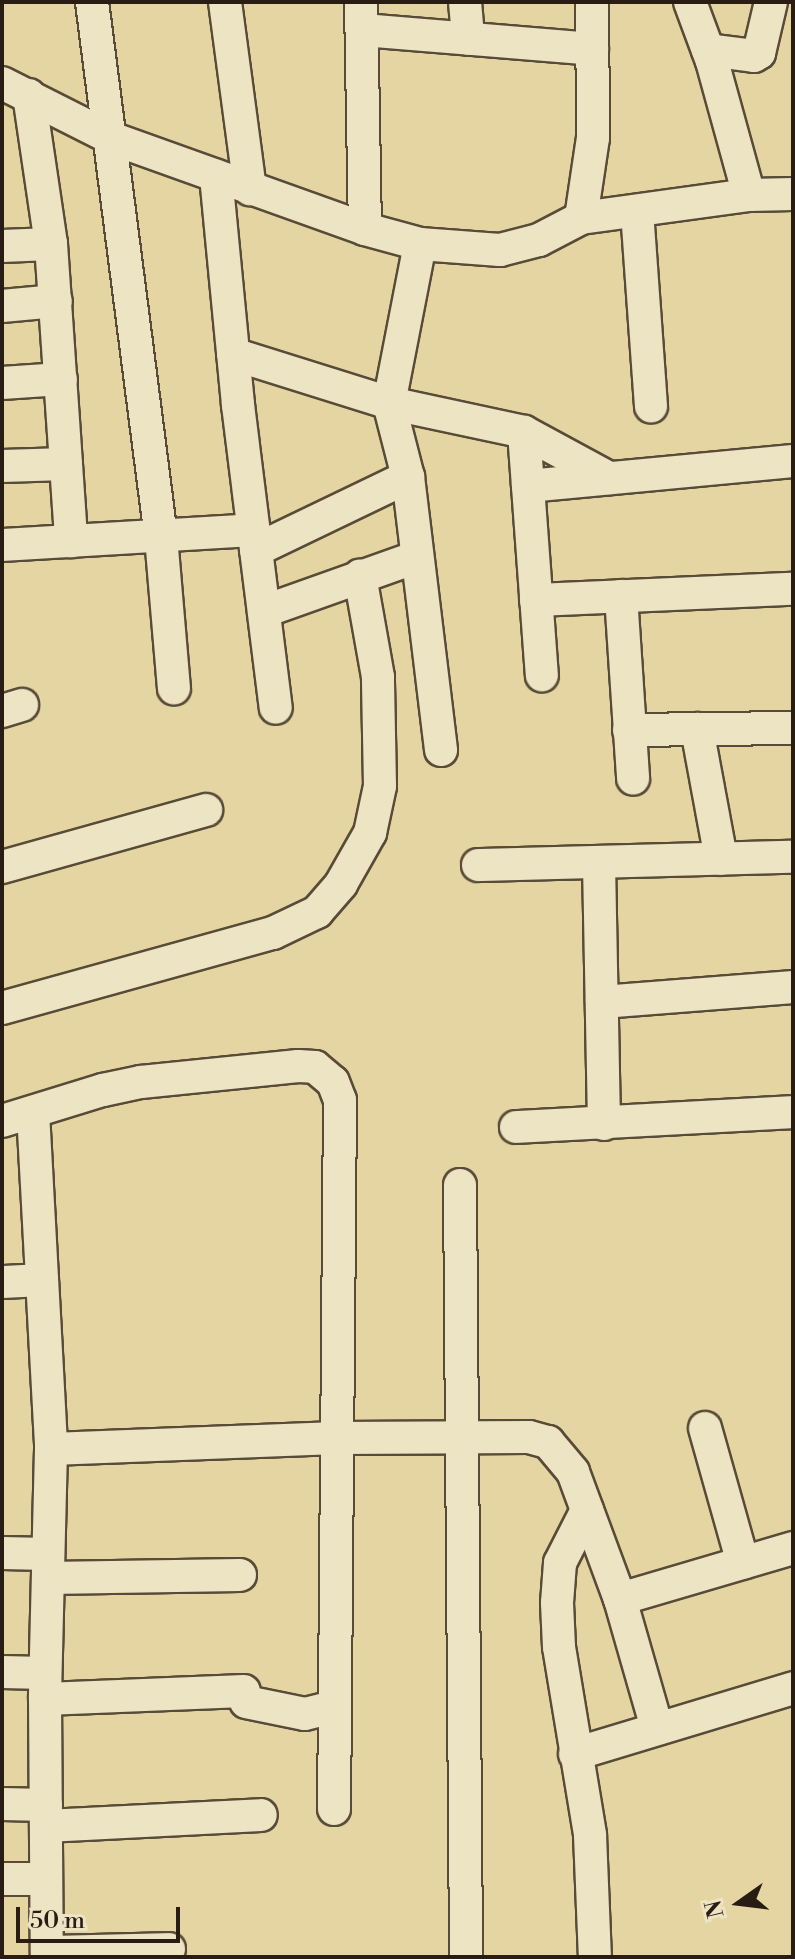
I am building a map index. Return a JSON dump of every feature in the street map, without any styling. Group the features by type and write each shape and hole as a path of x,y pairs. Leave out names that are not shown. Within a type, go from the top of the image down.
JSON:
{"street":[{"path":"92,2 161,537 174,688"},
{"path":"225,2 250,189"},
{"path":"465,2 468,39"},
{"path":"581,218 593,138 592,2"},
{"path":"690,2 708,50 749,195"},
{"path":"708,50 754,56 759,53 771,2"},
{"path":"365,229 362,16 468,39 592,49"},
{"path":"16,89 111,138 365,229 420,244 500,250 539,240 581,218 749,195 793,194"},
{"path":"16,89 51,244 71,541"},
{"path":"216,176 233,354 276,708"},
{"path":"637,211 651,407"},
{"path":"2,246 51,244"},
{"path":"420,244 389,403 408,477 441,750"},
{"path":"2,306 56,301"},
{"path":"233,354 389,403 524,432 609,478"},
{"path":"2,383 61,379"},
{"path":"524,432 542,675"},
{"path":"528,486 793,461"},
{"path":"2,466 66,464"},
{"path":"2,545 161,537 255,540 408,477"},
{"path":"265,611 417,557"},
{"path":"2,1008 273,933 317,912 333,893 370,833 380,786 378,677 360,576"},
{"path":"536,600 793,589"},
{"path":"621,596 633,779"},
{"path":"629,730 793,728"},
{"path":"697,729 721,859"},
{"path":"2,867 206,810"},
{"path":"478,865 793,857"},
{"path":"599,863 604,1124"},
{"path":"602,1002 793,987"},
{"path":"2,1121 141,1082 298,1066 315,1067 333,1082 340,1100 334,1809"},
{"path":"33,1112 51,1449 45,1686 47,1955 169,1949"},
{"path":"516,1127 793,1112"},
{"path":"460,1185 466,1957"},
{"path":"2,1282 42,1280"},
{"path":"705,1428 743,1563"},
{"path":"51,1449 337,1438 529,1437 548,1442 573,1472 620,1599 657,1728"},
{"path":"587,1510 560,1563 557,1585 559,1647 590,1835 595,1957"},
{"path":"620,1599 793,1548"},
{"path":"2,1553 48,1566 240,1575"},
{"path":"2,1672 45,1686 245,1697 305,1714 334,1707"},
{"path":"575,1754 793,1688"},
{"path":"2,1804 46,1815 261,1815"},
{"path":"2,1879 46,1879"}]}
